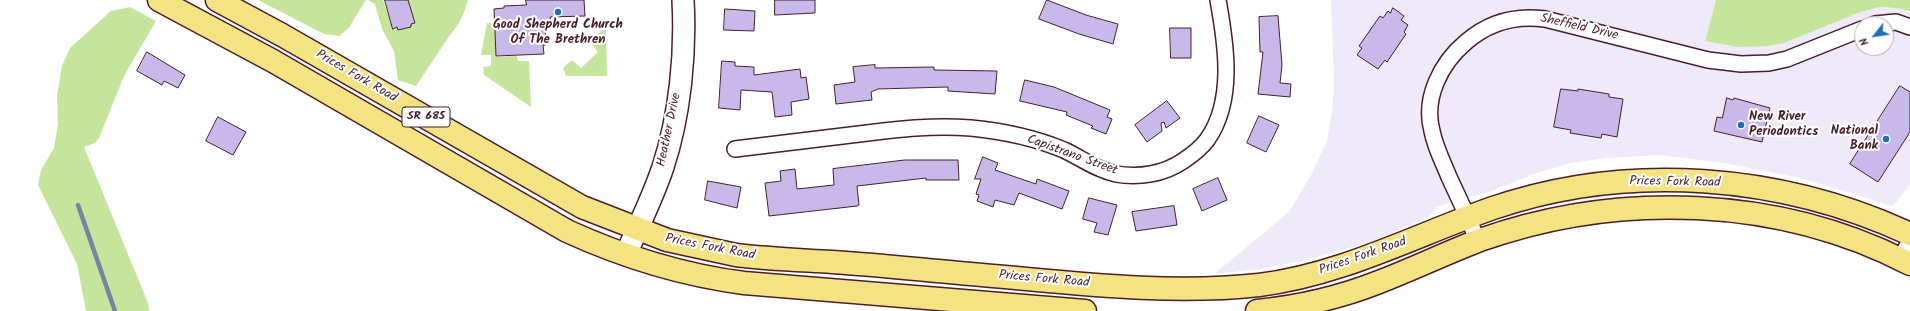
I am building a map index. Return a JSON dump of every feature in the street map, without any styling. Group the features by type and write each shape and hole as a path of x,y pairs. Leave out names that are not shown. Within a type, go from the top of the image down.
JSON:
{"main road":[{"name":"Prices Fork Road","path":"159,0 273,61 567,231 626,254 691,275 744,283 1085,311"},
{"name":"Prices Fork Road","path":"217,0 282,35 582,207 637,230 667,240 736,255 1180,289 1263,284 1320,272 1384,251 1468,218 1528,197 1570,188 1612,182 1684,180 1747,186 1792,194 1862,214 1910,234"},
{"name":"Prices Fork Road","path":"1257,311 1310,302 1378,283 1478,241 1534,224 1567,217 1625,209 1684,207 1734,211 1785,220 1908,257"}],"street":[{"name":"Heather Drive","path":"626,254 663,167 672,130 680,77 683,0"},
{"name":"Capistrano Street","path":"736,149 903,129 947,127 1003,132 1030,139 1063,150 1116,174 1133,175 1160,172 1178,164 1195,153 1207,141 1216,126 1224,96 1225,69 1222,22 1218,0"},
{"name":"Sheffield Drive","path":"1478,241 1431,131 1431,105 1439,74 1451,56 1475,34 1487,27 1500,21 1518,18 1545,19 1708,60 1741,64 1769,63 1787,59 1854,32"},
{"path":"1894,22 1910,27"}],"shaded area":[{"path":"1331,0 1716,0 1705,41 1784,43 1858,13 1879,7 1910,11 1910,185 1893,206 1800,178 1724,163 1660,155 1607,158 1570,163 1531,175 1492,191 1436,207 1429,217 1370,242 1302,261 1259,269 1214,274 1289,212 1311,175 1327,141 1332,112 1334,83"}],"green space":[{"path":"258,0 366,0 348,29 339,36 324,34"},
{"path":"368,0 383,0 393,29 397,27 398,30 411,27 411,24 414,23 408,0 468,0 459,23 416,86 398,80 394,51 382,29 375,4"},
{"path":"1716,0 1910,0 1910,11 1879,7 1858,13 1784,43 1767,46 1739,47 1705,41"},
{"path":"130,7 156,21 124,76 99,138 95,143 84,147 148,303 149,311 86,311 77,264 38,185 41,170 54,148 58,124 57,95 62,66 70,48 111,11"},
{"path":"487,23 494,23 496,57 517,56 518,61 529,61 531,107 484,75 483,67 491,66 491,55 481,55"},
{"path":"606,26 607,76 566,76 563,68 571,61 581,68 598,52 590,42"}],"building":[{"path":"385,0 408,0 415,23 411,24 411,27 398,30 397,27 393,29"},
{"path":"526,0 584,0 585,16 550,17 551,22 545,23 546,45 543,45 544,54 496,56 494,9 504,8 504,6 526,5"},
{"path":"775,0 815,0 815,13 775,15"},
{"path":"1047,0 1086,15 1118,24 1113,44 1079,34 1039,19"},
{"path":"1393,8 1404,16 1401,20 1408,25 1404,32 1406,34 1387,62 1385,60 1378,69 1357,55 1362,48 1359,46 1380,16 1383,18 1388,11 1390,13"},
{"path":"725,9 755,11 754,31 724,30"},
{"path":"1278,16 1282,65 1280,83 1291,84 1290,97 1258,94 1263,52 1260,52 1259,17"},
{"path":"1170,28 1191,28 1191,58 1171,58"},
{"path":"147,52 185,75 178,88 164,81 162,85 137,71"},
{"path":"722,61 735,62 735,66 754,67 754,75 800,69 801,78 806,77 809,99 791,102 792,115 775,117 772,92 741,90 740,110 719,108"},
{"path":"875,65 875,68 934,67 934,70 997,71 995,94 948,91 948,87 878,89 871,92 872,100 836,104 834,85 855,82 853,67"},
{"path":"1025,80 1054,87 1110,110 1107,117 1112,119 1106,134 1091,128 1093,126 1066,115 1067,112 1020,101"},
{"name":"National Bank","path":"1900,86 1910,92 1910,132 1878,182 1850,164"},
{"path":"1561,89 1578,91 1578,89 1609,94 1609,97 1623,99 1617,137 1602,134 1601,138 1570,133 1571,130 1554,127"},
{"name":"New River Periodontics","path":"1727,98 1733,100 1734,98 1770,108 1762,142 1714,131 1717,117 1722,118"},
{"path":"1167,101 1180,118 1166,128 1164,122 1161,123 1162,131 1147,142 1135,125"},
{"path":"1259,116 1279,125 1266,152 1247,143"},
{"path":"218,117 246,132 233,155 206,141"},
{"path":"983,157 998,163 995,170 1036,184 1037,179 1069,191 1062,209 1019,193 1014,205 995,200 993,207 977,201 979,195 976,194 981,179 975,179"},
{"path":"905,160 958,160 959,180 926,180 926,178 857,186 859,205 857,206 769,216 765,183 781,181 780,171 795,169 797,189 834,185 833,169"},
{"path":"1218,178 1227,200 1202,211 1193,189"},
{"path":"708,181 741,187 737,208 705,200"},
{"path":"1089,198 1117,205 1108,235 1094,232 1097,223 1083,219"},
{"path":"1174,206 1177,225 1136,231 1132,212"}],"waterway":[{"path":"78,205 115,311"}],"place":[{"name":"Good Shepherd Church Of The Brethren","path":"558,12"},
{"name":"New River Periodontics","path":"1741,125"},
{"name":"National Bank","path":"1886,139"}]}
